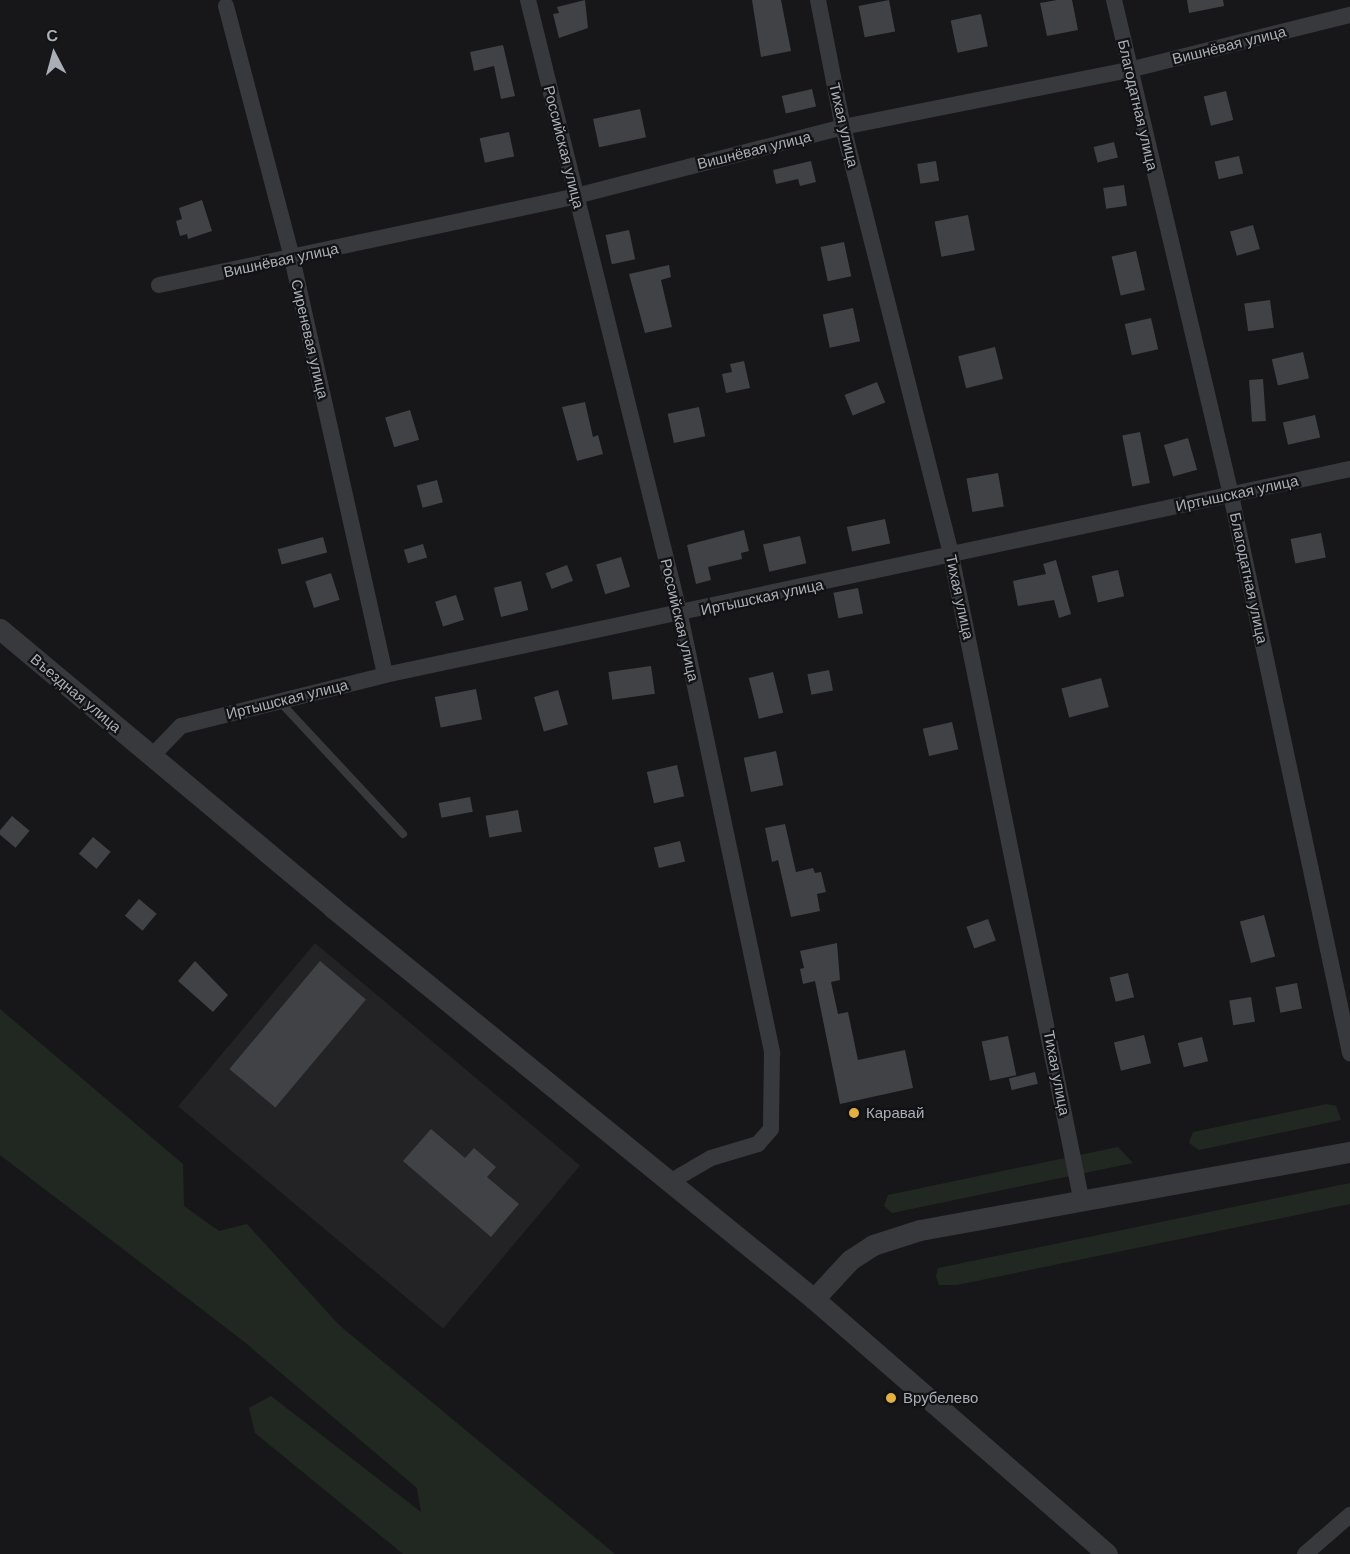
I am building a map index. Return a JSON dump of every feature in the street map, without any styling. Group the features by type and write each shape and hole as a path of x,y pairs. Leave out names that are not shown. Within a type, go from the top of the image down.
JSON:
{"street":[{"name":"Российская улица","path":"528,0 680,615 772,1053 771,1129 758,1144 711,1158 668,1183"},
{"name":"Тихая улица","path":"818,0 843,127 951,555 1081,1198"},
{"name":"Благодатная улица","path":"1114,0 1231,495 1350,1053"},
{"name":"Сиреневая улица","path":"226,6 292,258 385,675"},
{"name":"Вишнёвая улица","path":"159,285 576,196 843,127 1129,70 1350,15"},
{"name":"Иртышская улица","path":"152,756 181,726 281,703 385,675 680,615 1350,469"},
{"name":"Въездная улица","path":"0,629 668,1183 814,1299 1107,1554"},
{"path":"814,1299 833,1275 873,1245 920,1230 1081,1198 1350,1152"},
{"path":"1305,1554 1350,1515"}],"lane":[{"path":"281,703 403,834"}],"shaded area":[{"path":"315,943 580,1165 443,1329 178,1106"},
{"path":"0,1009 183,1164 184,1206 219,1231 247,1224 339,1325 615,1554 403,1554 255,1433 249,1408 271,1396 421,1512 417,1488 242,1340 0,1155"},
{"path":"1327,1104 1336,1106 1341,1120 1199,1150 1189,1143 1193,1132"},
{"path":"1118,1147 1133,1163 892,1213 884,1206 888,1195"},
{"path":"1350,1183 1350,1204 957,1285 939,1285 936,1276 938,1268"}],"building":[{"path":"585,0 588,28 559,38 553,14 559,13 557,7"},
{"path":"752,0 781,0 791,51 761,57"},
{"path":"889,0 895,31 865,37 859,6"},
{"path":"1072,0 1078,30 1047,36 1040,3"},
{"path":"1187,0 1223,0 1224,6 1189,13"},
{"path":"981,14 988,46 958,53 951,20"},
{"path":"503,45 515,96 501,99 494,66 474,71 470,52"},
{"path":"812,89 816,107 786,114 782,96"},
{"path":"1226,91 1233,120 1211,126 1204,97"},
{"path":"640,109 646,137 599,147 593,119"},
{"path":"509,132 514,156 485,163 480,138"},
{"path":"1114,142 1118,158 1097,163 1094,147"},
{"path":"1239,156 1243,174 1219,179 1215,162"},
{"path":"811,161 816,182 800,186 798,179 776,184 773,170"},
{"path":"936,161 939,181 920,184 917,164"},
{"path":"1124,185 1127,206 1106,209 1103,188"},
{"path":"202,200 212,231 188,239 187,234 180,236 176,221 182,219 179,208"},
{"path":"968,215 975,250 941,257 935,221"},
{"path":"1253,225 1260,249 1237,256 1230,232"},
{"path":"629,230 635,259 612,264 606,235"},
{"path":"844,242 851,276 828,281 821,247"},
{"path":"1136,251 1145,290 1121,296 1112,257"},
{"path":"669,265 671,277 661,280 672,327 645,333 629,274"},
{"path":"1270,300 1274,328 1248,331 1244,304"},
{"path":"853,308 860,341 830,348 823,314"},
{"path":"1151,318 1158,349 1132,355 1125,324"},
{"path":"995,347 1003,379 966,388 958,356"},
{"path":"1303,352 1309,378 1278,386 1272,359"},
{"path":"744,361 750,388 726,393 722,374 732,372 730,364"},
{"path":"1263,379 1266,421 1252,422 1249,380"},
{"path":"877,382 885,402 853,416 845,395"},
{"path":"585,402 593,437 598,435 603,454 577,461 562,407"},
{"path":"699,407 705,436 674,443 668,414"},
{"path":"410,410 419,440 394,447 385,418"},
{"path":"1315,415 1320,437 1288,445 1283,422"},
{"path":"1140,432 1150,483 1132,486 1122,435"},
{"path":"1188,438 1197,470 1173,477 1164,445"},
{"path":"998,473 1004,506 972,512 966,479"},
{"path":"437,480 443,502 423,508 417,485"},
{"path":"885,519 890,543 852,552 847,527"},
{"path":"744,530 749,551 741,553 742,559 708,567 711,580 696,584 687,545"},
{"path":"1321,533 1326,558 1295,563 1291,539"},
{"path":"800,536 806,563 769,572 763,545"},
{"path":"323,537 327,552 282,565 278,549"},
{"path":"423,544 427,557 408,563 404,550"},
{"path":"621,557 630,587 605,594 596,565"},
{"path":"1056,560 1071,614 1059,618 1054,600 1018,606 1013,581 1046,574 1043,564"},
{"path":"567,565 573,581 552,589 546,573"},
{"path":"1118,570 1124,596 1098,602 1092,576"},
{"path":"331,573 340,600 314,608 305,581"},
{"path":"521,581 528,610 501,617 494,588"},
{"path":"858,588 863,614 838,618 833,593"},
{"path":"456,595 464,620 443,627 435,602"},
{"path":"651,666 655,694 612,700 608,672"},
{"path":"829,670 833,691 811,695 807,674"},
{"path":"773,672 783,713 759,719 749,678"},
{"path":"1101,678 1109,707 1069,718 1061,689"},
{"path":"476,689 482,719 441,727 435,697"},
{"path":"558,690 568,725 544,731 534,697"},
{"path":"952,722 958,749 929,756 923,729"},
{"path":"776,751 783,785 751,792 744,758"},
{"path":"677,765 684,796 654,803 647,772"},
{"path":"470,797 473,812 441,818 439,803"},
{"path":"518,810 522,832 489,837 486,816"},
{"path":"12,816 30,831 15,848 0,835 0,830"},
{"path":"785,824 796,872 813,868 815,873 821,872 826,892 817,894 820,911 791,917 778,860 772,862 765,828"},
{"path":"93,837 111,852 96,869 79,854"},
{"path":"680,841 685,861 659,868 654,848"},
{"path":"139,899 157,914 142,931 125,916"},
{"path":"1264,915 1275,957 1251,963 1240,921"},
{"path":"988,919 996,941 974,948 966,927"},
{"path":"837,943 840,980 831,982 838,1014 848,1012 858,1060 905,1050 913,1088 840,1104 815,981 803,984 800,969 804,968 800,951"},
{"path":"195,961 228,995 213,1012 178,981"},
{"path":"320,961 366,1000 275,1108 229,1069"},
{"path":"1128,973 1134,997 1116,1002 1110,978"},
{"path":"1297,983 1302,1009 1280,1013 1275,987"},
{"path":"1251,997 1255,1022 1233,1025 1229,1000"},
{"path":"1144,1035 1151,1063 1121,1071 1114,1042"},
{"path":"1008,1036 1016,1075 990,1081 982,1042"},
{"path":"1202,1037 1208,1061 1184,1067 1178,1043"},
{"path":"1035,1072 1038,1084 1012,1090 1009,1079"},
{"path":"431,1129 465,1158 474,1148 496,1167 487,1177 519,1204 491,1237 403,1161"}],"place":[{"name":"Каравай","path":"854,1113"},
{"name":"Врубелево","path":"891,1398"}]}
